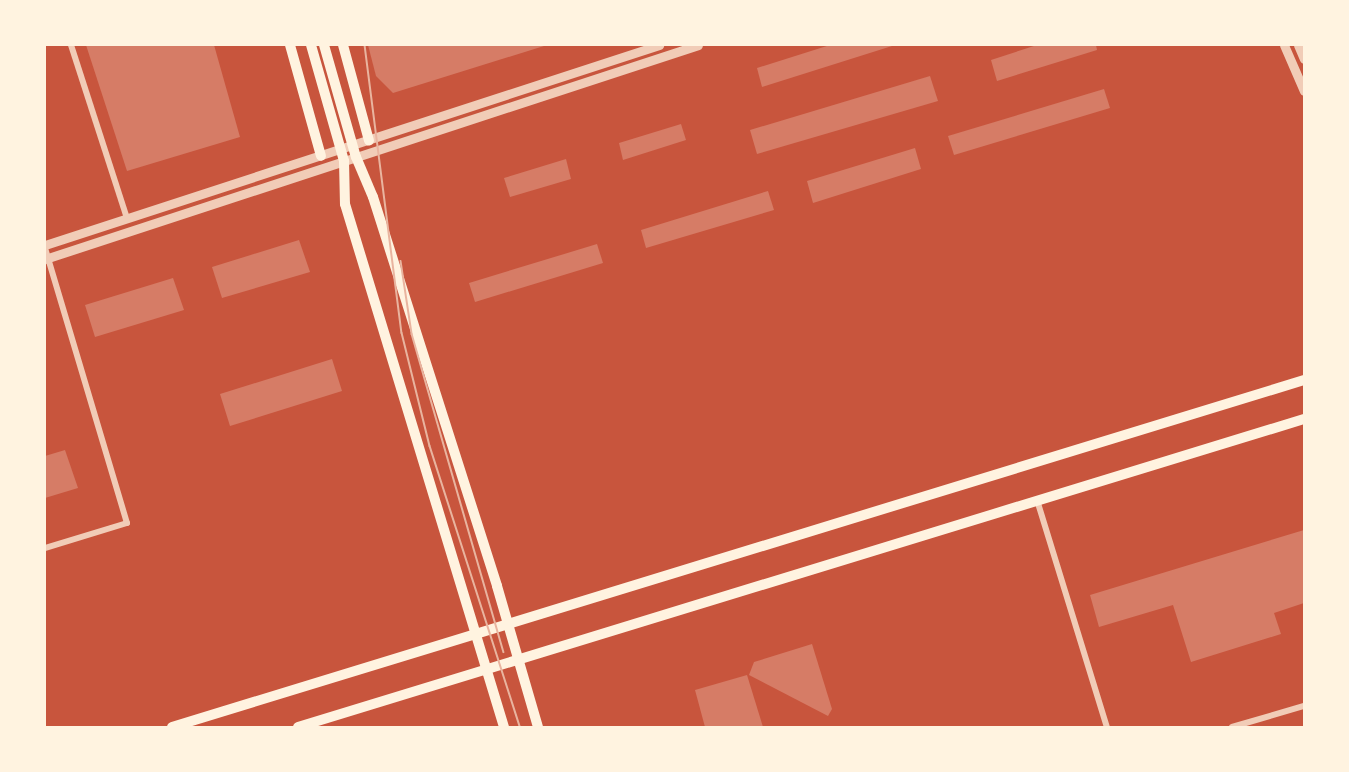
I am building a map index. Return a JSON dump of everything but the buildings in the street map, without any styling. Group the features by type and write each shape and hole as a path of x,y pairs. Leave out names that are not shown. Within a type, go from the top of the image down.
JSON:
{"main road":[{"path":"290,45 321,156"},
{"path":"311,45 342,156 345,204 504,727"},
{"path":"324,45 354,152 391,253 497,586 506,624 538,727"},
{"path":"343,45 369,141"},
{"path":"172,727 1304,380"},
{"path":"298,727 1304,419"}],"street":[{"path":"70,45 127,218"},
{"path":"354,152 369,141 659,45"},
{"path":"46,253 354,152 698,45"},
{"path":"1284,45 1304,91"},
{"path":"1298,45 1304,60"},
{"path":"46,253 127,218 321,156 342,156"},
{"path":"45,548 127,523 46,253"},
{"path":"1037,500 1107,727"},
{"path":"1232,727 1304,706"}],"tram line":[{"path":"365,45 402,333 430,446 520,727"},
{"path":"401,261 412,334 504,652"}]}
